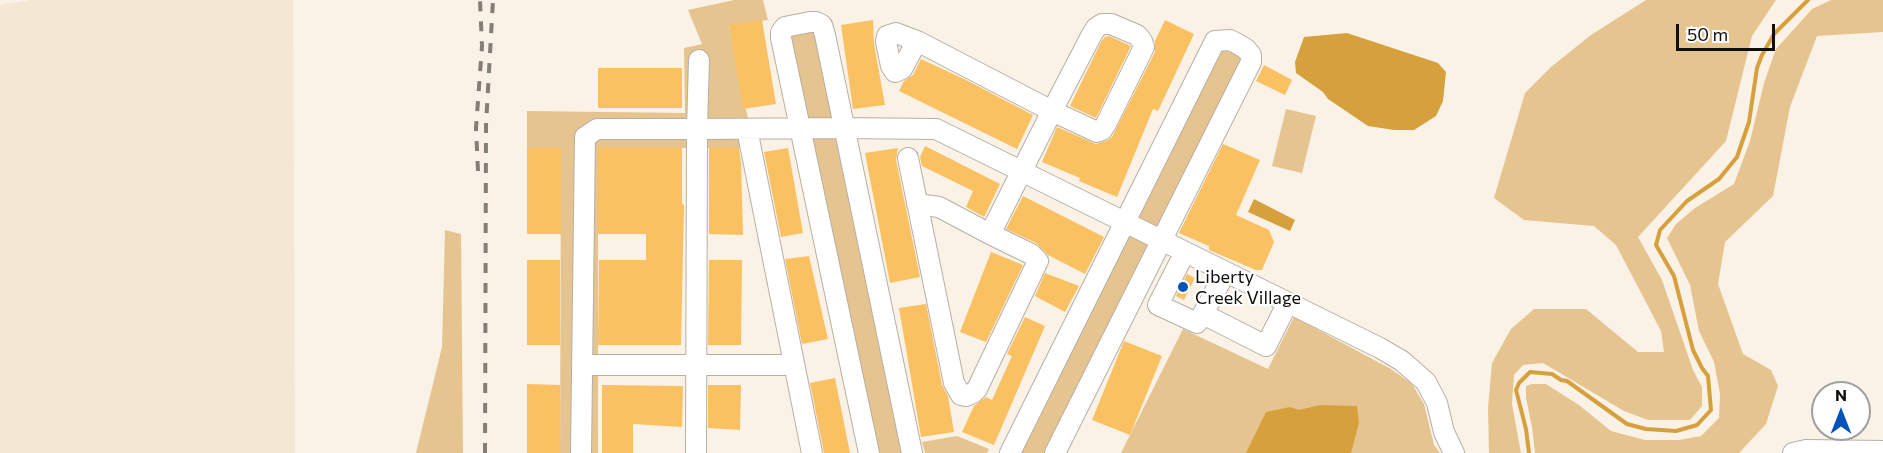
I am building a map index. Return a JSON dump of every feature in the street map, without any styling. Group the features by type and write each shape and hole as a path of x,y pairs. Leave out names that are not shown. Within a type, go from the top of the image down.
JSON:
{"street":[{"path":"869,453 781,32 785,27 810,22 822,25 825,35 912,453"},
{"path":"917,41 1052,111 1091,131 1096,132 1102,130 1144,47 1142,40 1124,28 1111,24 1102,24 1096,28 1052,111 1021,171 990,234"},
{"path":"1010,453 1215,41 1230,40 1246,49 1251,55 1251,62 1055,453"},
{"path":"696,453 699,60"},
{"path":"581,453 585,137 597,129 800,128 936,129 1185,252 1402,361 1426,382 1437,403 1444,432 1454,453"},
{"path":"747,129 812,453"},
{"path":"908,158 917,204 954,383 961,395 966,396 977,388 1038,261 1031,254 939,207 917,204"},
{"path":"1185,252 1158,305 1197,323 1226,273"},
{"path":"1203,314 1266,346 1287,304"},
{"path":"582,365 794,365"},
{"path":"1793,453 1806,450 1883,452"}],"shaded area":[{"path":"31,0 293,0 295,453 0,453 0,5"},
{"path":"734,0 763,0 768,20 729,26 755,153 742,148 598,148 598,453 560,453 561,148 527,148 527,111 685,113 684,48 702,44 688,10"},
{"path":"1646,0 1776,0 1752,36 1726,141 1638,237 1662,280 1693,370 1702,387 1702,406 1690,420 1648,420 1624,411 1543,363 1523,365 1514,375 1512,404 1521,453 1489,453 1488,408 1492,363 1511,329 1534,309 1586,309 1638,352 1664,352 1661,331 1616,245 1594,226 1524,220 1494,198 1525,93 1551,67 1591,35"},
{"path":"1831,0 1883,0 1883,32 1817,36 1790,107 1773,196 1725,242 1718,284 1743,354 1771,370 1778,386 1766,424 1739,453 1535,453 1526,398 1526,386 1532,384 1546,384 1579,405 1611,431 1645,440 1679,440 1701,436 1719,418 1720,394 1714,362 1699,331 1690,285 1667,238 1676,224 1695,208 1734,184 1750,141 1764,83 1776,49 1812,9"},
{"path":"818,27 909,453 873,453 790,34"},
{"path":"1347,33 1438,63 1446,72 1443,101 1436,116 1414,130 1368,126 1328,99 1323,92 1296,73 1295,62 1304,37"},
{"path":"1217,44 1248,57 1066,453 1014,453"},
{"path":"1286,109 1316,116 1302,173 1272,166"},
{"path":"1254,199 1295,220 1290,231 1248,212"},
{"path":"445,230 461,234 463,453 416,453 442,347"},
{"path":"1294,317 1391,369 1412,384 1424,404 1434,445 1440,453 1121,453 1183,329 1268,369"},
{"path":"1320,405 1357,406 1359,423 1351,453 1246,453 1266,412 1290,407 1299,410"},
{"path":"957,436 989,449 987,453 925,453 922,442"}],"building":[{"path":"762,20 776,104 743,109 729,25"},
{"path":"873,20 874,44 885,105 853,109 841,25"},
{"path":"1165,20 1194,34 1158,111 1153,109 1117,197 1042,162 1057,127 1096,144 1112,137 1155,52 1155,41"},
{"path":"1109,36 1131,46 1096,118 1070,106 1101,42"},
{"path":"921,59 1033,115 1017,149 899,91 904,81 913,75"},
{"path":"1264,65 1292,80 1285,95 1256,81"},
{"path":"598,68 682,68 682,108 598,108"},
{"path":"1223,144 1260,160 1236,215 1269,230 1274,242 1262,270 1256,270 1209,250 1209,246 1179,233"},
{"path":"925,146 1000,184 984,217 966,207 973,191 922,166 920,157"},
{"path":"527,148 561,148 561,234 527,234"},
{"path":"598,148 682,148 682,204 684,205 681,345 598,345 599,260 646,260 646,234 598,234"},
{"path":"709,148 739,148 743,235 709,234"},
{"path":"788,148 803,233 781,237 764,152"},
{"path":"898,148 896,160 920,277 890,283 865,153"},
{"path":"1023,196 1104,237 1085,274 1048,255 1036,243 1006,229"},
{"path":"991,252 1023,265 986,342 960,332"},
{"path":"809,256 828,339 802,344 785,259"},
{"path":"527,260 560,260 560,345 527,345"},
{"path":"709,260 742,260 741,345 708,345"},
{"path":"1045,273 1079,286 1065,312 1035,296"},
{"path":"1187,274 1195,278 1184,300 1176,296"},
{"path":"926,304 942,385 948,396 954,432 921,437 899,308"},
{"path":"1025,317 1045,326 994,445 962,432 974,406 986,397 992,400 1012,356 1007,354"},
{"path":"1124,341 1162,356 1130,435 1092,420"},
{"path":"835,378 850,453 824,453 810,383"},
{"path":"527,384 560,385 560,453 527,453"},
{"path":"602,385 683,386 682,427 633,424 633,453 602,453"},
{"path":"708,385 741,385 740,430 708,428"}],"waterway":[{"path":"1529,453 1526,429 1516,390 1519,383 1530,372 1552,374 1567,381 1627,424 1646,429 1676,431 1697,425 1711,410 1708,376 1693,350 1674,276 1656,245 1660,230 1687,201 1719,179 1737,157 1749,122 1757,68 1762,55 1774,34 1808,0"}],"railway":[{"path":"478,171 476,128 482,46 480,0"},
{"path":"485,453 486,125 493,0"}],"place":[{"name":"Liberty Creek Village","path":"1183,287"}]}
